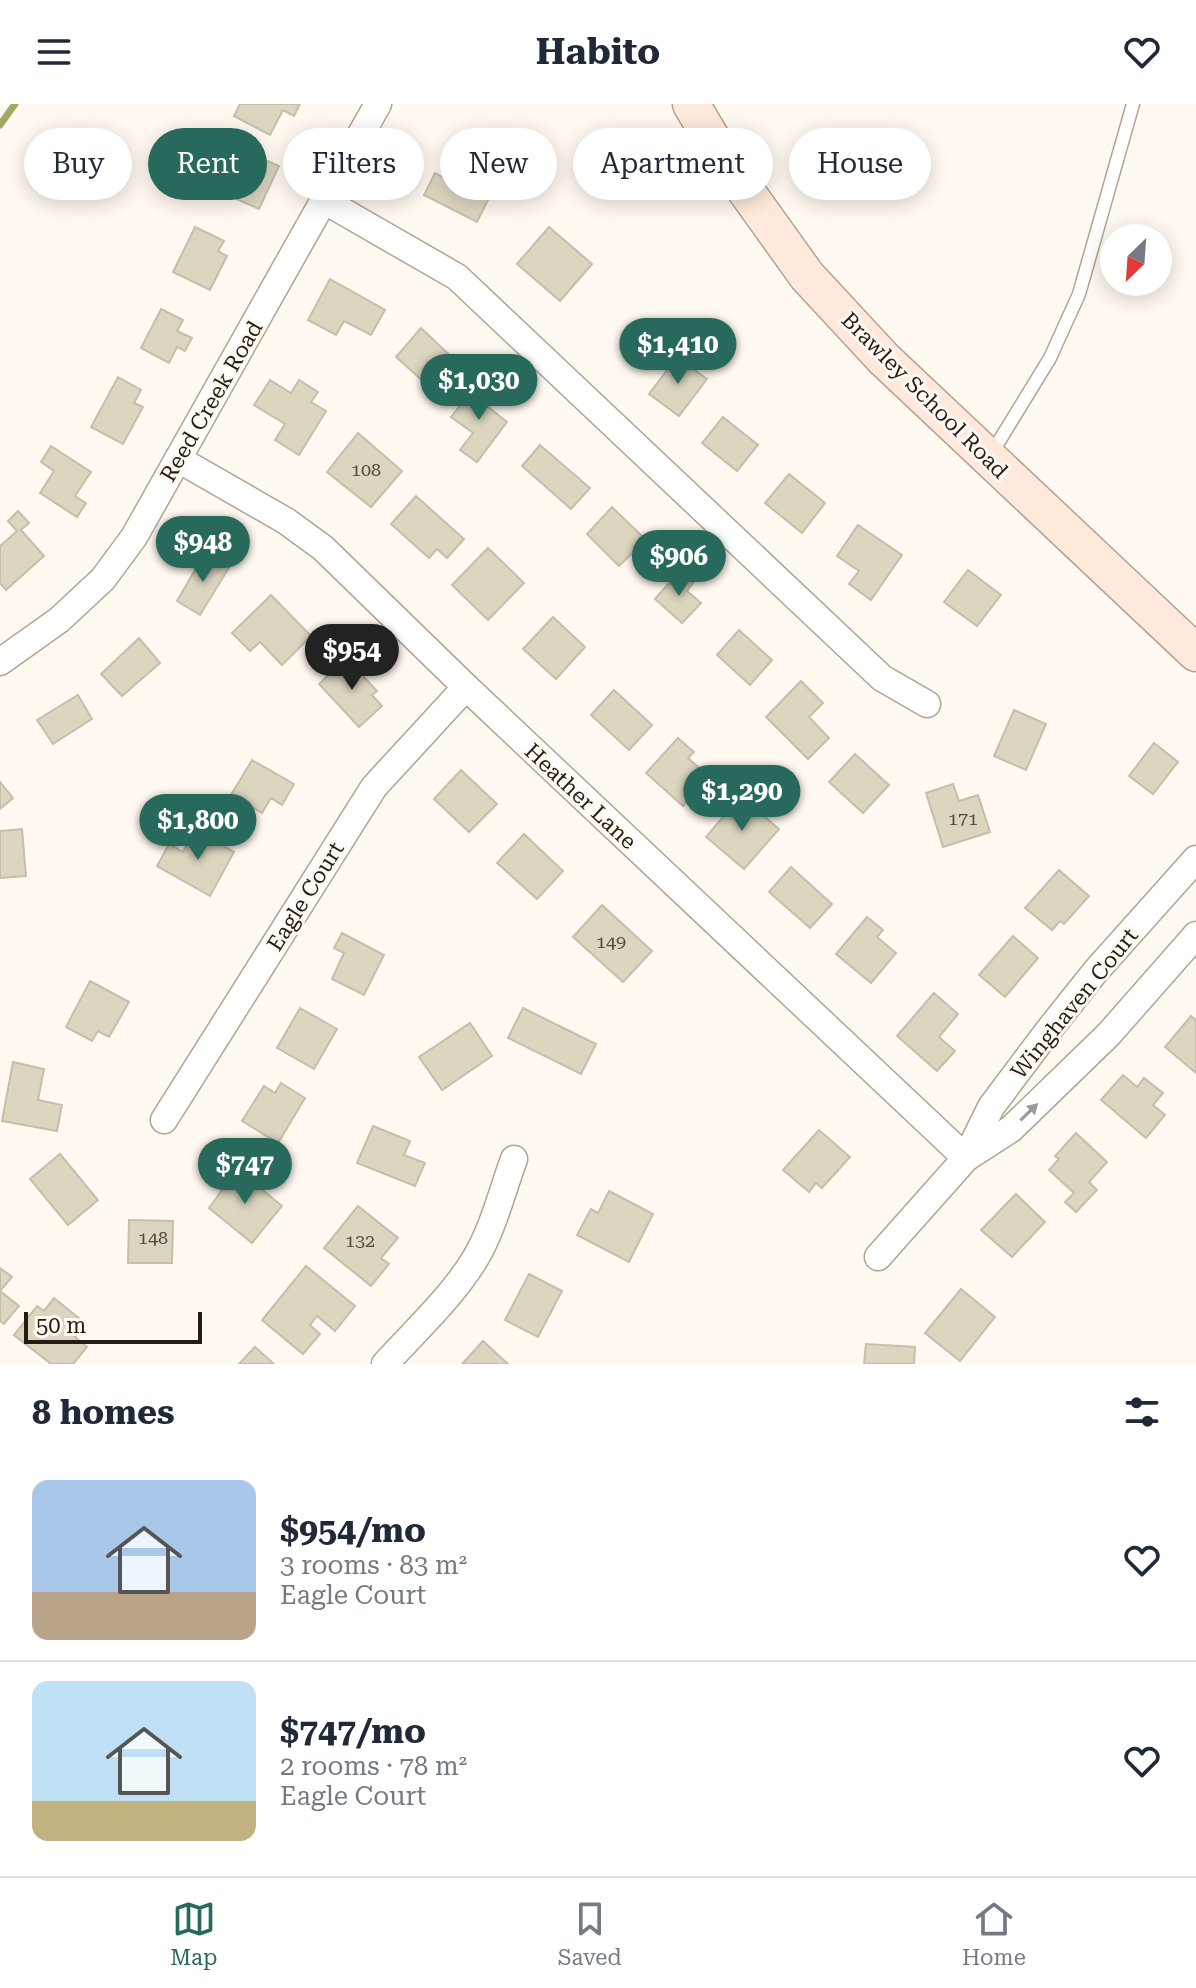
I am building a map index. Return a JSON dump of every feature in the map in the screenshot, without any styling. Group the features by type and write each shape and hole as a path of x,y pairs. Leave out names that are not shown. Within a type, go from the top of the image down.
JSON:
{"main road":[{"name":"Brawley School Road","path":"691,104 726,163 807,276 884,359 1196,653"}],"street":[{"name":"Reed Creek Road","path":"0,662 59,620 103,579 134,537 378,104"},
{"path":"325,201 457,277 882,678 927,704"},
{"name":"Heather Lane","path":"178,459 306,533 966,1158"},
{"name":"Eagle Court","path":"164,1120 368,797 466,687"},
{"name":"Winghaven Court","path":"878,1257 966,1158 991,1107 1095,972 1196,859"},
{"name":"Winghaven Court","path":"966,1158 1011,1129 1076,1066 1109,1034 1196,935"},
{"path":"385,1364 457,1284 475,1259 514,1159"}],"lane":[{"path":"988,459 1050,358 1079,294 1133,104"}],"building":[{"path":"240,104 300,104 294,116 283,110 270,135 267,128 257,128 234,116"},
{"path":"267,161 279,166 267,192"},
{"path":"435,173 440,176 440,200 488,200 477,222 424,195"},
{"path":"239,200 263,200 259,209"},
{"path":"195,227 224,241 218,251 227,256 210,290 173,272"},
{"path":"549,227 592,264 560,301 517,264"},
{"path":"330,279 385,310 371,335 344,321 336,335 308,320"},
{"path":"161,309 183,320 177,331 192,338 185,351 177,347 169,363 141,348"},
{"path":"421,328 457,362 433,390 396,357"},
{"path":"677,357 707,379 679,416 649,394"},
{"path":"118,377 141,390 134,403 143,407 123,444 91,427"},
{"path":"270,380 291,393 299,380 318,392 311,402 326,411 299,455 275,440 285,424 254,405"},
{"path":"478,383 495,395 487,406 507,422 477,462 460,450 473,433 451,417"},
{"path":"723,417 758,445 737,471 702,443"},
{"path":"358,433 402,471 371,507 327,472"},
{"path":"540,445 590,488 571,509 522,466"},
{"path":"51,446 91,472 75,496 86,503 77,517 40,493 54,471 41,462"},
{"path":"789,474 825,503 802,533 765,503"},
{"path":"416,496 464,539 447,558 437,549 429,558 391,524"},
{"path":"612,507 646,540 619,566 587,534"},
{"path":"18,511 29,523 21,530 44,556 6,590 0,583 0,546 17,531 8,521"},
{"path":"858,525 902,555 871,600 849,584 859,571 837,556"},
{"path":"488,548 524,583 488,620 452,585"},
{"path":"205,553 230,566 200,615 177,601"},
{"path":"968,570 1001,595 977,626 944,602"},
{"path":"680,571 693,583 687,591 701,603 682,623 655,599"},
{"path":"271,595 311,636 282,665 260,642 250,651 232,633"},
{"path":"553,617 585,647 556,679 523,649"},
{"path":"739,630 772,660 750,685 717,655"},
{"path":"139,638 160,663 122,696 101,674"},
{"path":"346,658 377,691 372,695 382,706 359,727 319,684"},
{"path":"801,681 823,703 809,717 829,738 808,759 766,717"},
{"path":"614,690 652,725 629,750 591,715"},
{"path":"78,695 92,719 53,744 37,720"},
{"path":"1014,710 1046,724 1026,770 994,756"},
{"path":"678,738 694,752 688,758 709,777 683,806 646,773"},
{"path":"1154,743 1178,762 1153,794 1129,776"},
{"path":"855,754 889,785 863,813 829,782"},
{"path":"252,760 294,784 282,805 271,798 262,813 231,795"},
{"path":"461,770 497,804 469,832 434,799"},
{"path":"0,782 13,798 0,809"},
{"path":"953,784 959,801 978,795 990,832 943,847 926,793"},
{"path":"741,796 779,829 744,869 706,837"},
{"path":"22,829 26,876 0,878 0,831"},
{"path":"195,830 234,852 210,896 157,866 169,844 183,852"},
{"path":"524,834 563,871 537,899 497,863"},
{"path":"791,867 832,904 810,928 769,892"},
{"path":"1059,870 1089,896 1064,924 1060,921 1052,930 1025,908"},
{"path":"602,905 652,951 623,982 573,937"},
{"path":"867,917 883,930 877,937 896,953 871,983 836,954"},
{"path":"342,933 384,955 364,995 332,979 344,953 334,948"},
{"path":"1013,936 1038,958 1005,997 979,975"},
{"path":"90,981 129,1002 109,1037 98,1031 92,1041 66,1027"},
{"path":"934,993 958,1014 939,1037 955,1051 937,1071 897,1036"},
{"path":"300,1008 337,1029 314,1069 277,1048"},
{"path":"523,1008 596,1044 581,1074 508,1038"},
{"path":"1191,1016 1196,1020 1196,1073 1165,1047"},
{"path":"470,1023 492,1056 442,1090 419,1057"},
{"path":"13,1062 44,1069 38,1100 62,1105 57,1131 2,1121"},
{"path":"1123,1075 1137,1087 1144,1078 1163,1093 1153,1105 1165,1115 1146,1138 1101,1100"},
{"path":"281,1083 305,1098 278,1143 242,1121 264,1086 275,1093"},
{"path":"373,1126 410,1141 404,1155 425,1163 415,1186 357,1163"},
{"path":"819,1130 850,1157 822,1188 816,1183 809,1192 783,1170"},
{"path":"1076,1133 1107,1162 1089,1182 1097,1190 1076,1212 1065,1202 1074,1193 1049,1170 1059,1159 1055,1156"},
{"path":"60,1154 98,1200 68,1225 30,1179"},
{"path":"237,1169 282,1206 252,1243 209,1208"},
{"path":"609,1191 653,1214 629,1262 577,1235 591,1209 598,1213"},
{"path":"1016,1194 1045,1222 1012,1257 981,1230"},
{"path":"358,1206 398,1238 381,1258 389,1264 371,1286 324,1248"},
{"path":"129,1220 173,1221 172,1263 128,1263"},
{"path":"306,1266 355,1306 335,1331 317,1316 310,1325 320,1334 303,1354 262,1320"},
{"path":"0,1268 12,1277 0,1291"},
{"path":"529,1274 562,1291 538,1337 505,1320"},
{"path":"961,1289 995,1317 960,1361 925,1333"},
{"path":"0,1291 19,1306 4,1324 0,1321"},
{"path":"54,1298 86,1324 75,1337 87,1347 73,1364 51,1364 14,1335 37,1306 44,1311"},
{"path":"483,1341 508,1364 462,1364"},
{"path":"866,1344 915,1347 914,1364 864,1364"},
{"path":"255,1347 274,1364 239,1364"}],"waterway":[{"path":"0,125 15,104"}]}
